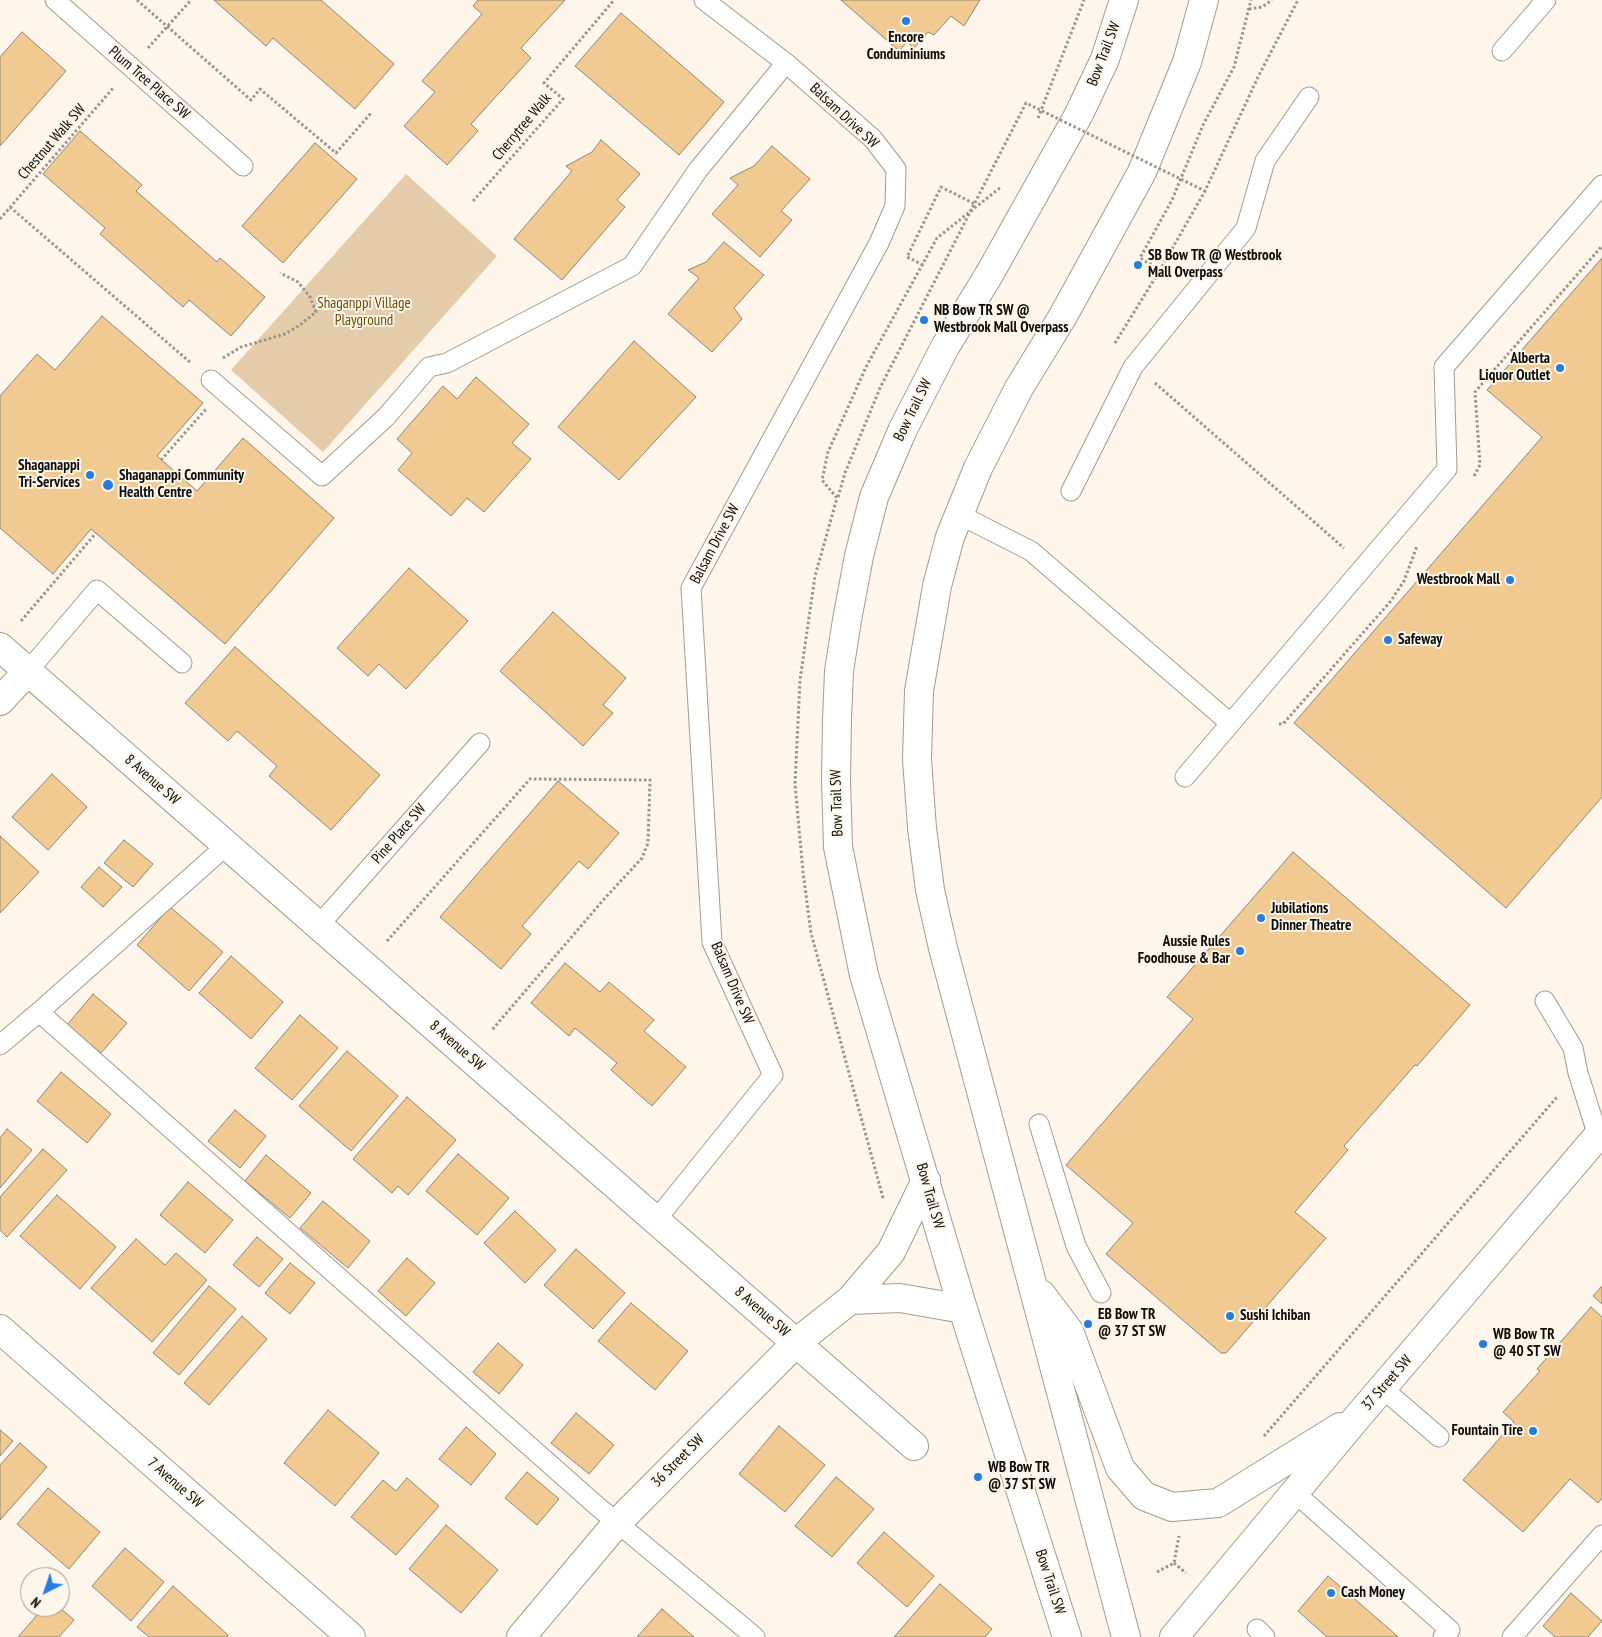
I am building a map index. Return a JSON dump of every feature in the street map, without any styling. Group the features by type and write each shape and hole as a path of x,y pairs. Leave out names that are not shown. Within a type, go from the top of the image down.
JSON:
{"main road":[{"name":"Bow Trail SW","path":"1067,1637 964,1309 864,975 838,847 837,720 846,620 859,556 874,497 903,429 945,347 990,273 1079,114 1105,59 1124,0"},
{"path":"1126,1637 943,948 930,890 922,828 917,758 919,691 937,586 950,537 978,468 1019,388 1063,316 1142,172 1187,62 1204,0"},
{"name":"8 Avenue SW","path":"0,647 914,1446"},
{"path":"0,701 28,671"},
{"name":"37 Street SW","path":"1174,1637 1382,1388 1600,1134"},
{"name":"36 Street SW","path":"521,1637 617,1523 797,1342 850,1300 891,1252 926,1180"},
{"path":"1032,1282 1069,1330 1120,1468 1144,1496 1172,1507 1218,1503 1360,1414"},
{"path":"850,1300 900,1298 964,1309"},
{"name":"7 Avenue SW","path":"0,1329 351,1637"}],"lane":[{"name":"Plum Tree Place SW","path":"55,0 243,166"},
{"name":"Balsam Drive SW","path":"656,1220 773,1075 712,942 691,588 879,243 895,206 896,169 873,139 786,63 704,0"},
{"path":"1502,51 1546,0"},
{"path":"211,380 322,476 386,417 428,367 446,363 632,266 698,170 786,63"},
{"path":"1071,491 1133,367 1246,228 1265,161 1309,97"},
{"path":"1185,777 1447,469 1444,367 1602,185"},
{"path":"960,514 1030,551 1230,723"},
{"path":"28,671 97,590 182,664"},
{"name":"Pine Place SW","path":"319,925 480,743"},
{"path":"0,1045 227,844"},
{"path":"1545,1001 1573,1048 1578,1073 1600,1134"},
{"path":"39,1012 617,1523 755,1637"},
{"path":"1039,1124 1076,1246 1101,1293"},
{"path":"1382,1388 1439,1437"},
{"path":"1294,1492 1450,1634"},
{"path":"1512,1637 1602,1535"}],"path":[{"path":"137,0 250,100 260,89 336,153 372,112"},
{"path":"144,53 191,0"},
{"name":"Cherrytree Walk","path":"473,201 562,99 544,82 614,0"},
{"path":"1160,270 1140,258 1172,200 1203,124 1234,67 1251,0"},
{"path":"1249,9 1262,7 1272,0"},
{"path":"1115,344 1205,191 1258,77 1298,0"},
{"name":"Chestnut Walk SW","path":"0,218 118,83"},
{"path":"837,498 845,472 880,388 1026,102 1205,191"},
{"path":"923,264 907,257 941,187 975,204"},
{"path":"10,207 211,380 222,358 241,347 285,334 316,312 310,297 298,282 280,274"},
{"path":"1150,379 1348,551"},
{"path":"161,460 206,409 210,401"},
{"path":"21,621 96,533"},
{"path":"387,941 530,779 650,780 648,843 642,858 491,1031"},
{"path":"1259,1442 1578,1073"},
{"path":"1174,1563 1181,1528"},
{"path":"1157,1572 1174,1563"},
{"path":"1174,1563 1186,1573"}],"green space":[{"name":"Shaganppi Village Playground","path":"406,174 497,256 323,452 231,370"}],"building":[{"path":"214,0 321,0 394,64 355,109 273,38 266,46"},
{"path":"478,0 565,0 521,48 531,58 471,124 478,131 447,165 404,126 435,92 422,81 482,14 473,6"},
{"name":"Encore Conduminiums","path":"841,0 980,0 964,26 951,16 934,35 928,32 914,48 907,42 899,51"},
{"path":"621,13 724,102 679,155 575,66"},
{"path":"22,32 66,71 0,146 0,57"},
{"path":"80,131 142,185 136,191 217,262 220,258 265,297 231,336 189,300 183,307 100,234 105,228 43,174"},
{"path":"601,140 640,174 617,200 625,207 562,280 514,239 572,171 566,166 592,152"},
{"path":"315,143 357,179 283,263 242,226"},
{"path":"772,146 810,179 781,211 792,220 760,257 712,214 738,185 730,178 754,166"},
{"path":"724,242 764,275 734,308 742,319 712,352 668,314 699,278 688,270 706,262"},
{"name":"Westbrook Mall","path":"1602,258 1602,797 1506,908 1294,723 1542,437 1487,390"},
{"name":"Shaganappi Tri-Services","path":"102,316 203,403 157,456 197,491 243,438 334,518 225,644 91,529 53,574 0,528 0,396 37,354 55,370"},
{"path":"634,341 696,397 619,480 558,427"},
{"path":"476,377 529,424 512,443 531,459 484,512 467,498 451,516 398,470 412,453 397,439 443,386 457,399"},
{"path":"409,568 468,621 406,689 379,664 368,676 337,648"},
{"path":"553,612 626,678 603,705 613,713 583,746 500,671"},
{"path":"235,647 380,775 331,830 269,776 277,766 237,731 228,741 185,703"},
{"path":"52,774 87,807 48,850 12,817"},
{"path":"558,781 619,833 588,869 579,861 522,926 531,934 501,969 440,917"},
{"path":"0,836 39,872 0,913"},
{"path":"124,840 153,864 133,887 104,863"},
{"path":"1293,852 1470,1005 1344,1146 1348,1150 1295,1212 1326,1238 1226,1353 1221,1353 1106,1254 1133,1223 1066,1165 1193,1019 1167,997"},
{"path":"99,867 122,887 103,907 81,887"},
{"path":"170,907 223,952 189,991 137,945"},
{"path":"231,956 283,1002 251,1039 199,993"},
{"path":"565,963 600,992 609,982 654,1020 644,1031 686,1067 652,1106 611,1070 617,1063 575,1028 569,1036 531,1003"},
{"path":"93,994 127,1023 101,1053 67,1025"},
{"path":"300,1015 338,1048 292,1100 255,1068"},
{"path":"347,1051 398,1096 351,1151 299,1106"},
{"path":"61,1072 111,1114 87,1143 37,1101"},
{"path":"407,1097 456,1140 408,1195 398,1186 392,1193 353,1159"},
{"path":"235,1110 266,1136 240,1168 208,1141"},
{"path":"7,1129 32,1150 0,1188 0,1138"},
{"path":"43,1149 67,1170 7,1237 0,1230 0,1197"},
{"path":"458,1154 509,1198 477,1235 426,1191"},
{"path":"266,1155 311,1193 290,1218 245,1181"},
{"path":"188,1182 233,1220 205,1253 160,1215"},
{"path":"57,1195 116,1247 80,1289 20,1236"},
{"path":"323,1201 370,1241 348,1268 300,1228"},
{"path":"515,1211 556,1250 525,1283 484,1243"},
{"path":"257,1237 283,1259 259,1287 233,1265"},
{"path":"136,1239 165,1265 176,1253 207,1280 152,1342 91,1288"},
{"path":"576,1249 625,1293 593,1329 544,1285"},
{"path":"407,1258 435,1283 406,1316 378,1291"},
{"path":"290,1263 315,1283 290,1314 265,1293"},
{"path":"209,1286 236,1309 179,1375 153,1353"},
{"path":"1602,1286 1602,1304 1593,1296"},
{"path":"631,1303 688,1351 655,1390 598,1341"},
{"path":"1591,1307 1602,1317 1602,1498 1598,1503 1570,1479 1523,1532 1463,1480 1514,1422 1503,1412 1540,1371 1537,1369"},
{"path":"242,1316 267,1339 209,1405 184,1383"},
{"path":"498,1343 523,1365 499,1394 473,1372"},
{"path":"328,1410 379,1453 335,1506 284,1463"},
{"path":"576,1413 614,1445 589,1474 551,1443"},
{"path":"779,1426 825,1465 785,1512 739,1474"},
{"path":"466,1427 496,1454 471,1485 439,1459"},
{"path":"0,1430 13,1441 0,1456"},
{"path":"20,1443 47,1467 0,1520 0,1465"},
{"path":"527,1472 559,1499 537,1525 505,1498"},
{"path":"836,1477 874,1509 832,1557 795,1526"},
{"path":"407,1478 439,1506 396,1555 351,1517 383,1480 396,1491"},
{"path":"48,1488 100,1532 70,1568 17,1524"},
{"path":"446,1525 498,1570 461,1613 409,1569"},
{"path":"884,1532 934,1576 907,1607 857,1563"},
{"path":"125,1548 164,1582 131,1621 92,1586"},
{"name":"Cash Money","path":"1328,1576 1398,1637 1327,1637 1298,1611"},
{"path":"940,1584 992,1629 985,1637 894,1637"},
{"path":"173,1586 228,1635 227,1637 149,1637 137,1627"},
{"path":"1571,1593 1602,1621 1588,1637 1555,1637 1543,1626"},
{"path":"662,1609 694,1637 637,1637"},
{"path":"35,1617 70,1617 74,1620 59,1637 18,1637"}],"place":[{"name":"Encore Conduminiums","path":"906,21"},
{"name":"SB Bow TR @ Westbrook Mall Overpass","path":"1138,265"},
{"name":"NB Bow TR SW @ Westbrook Mall Overpass","path":"924,320"},
{"name":"Alberta Liquor Outlet","path":"1560,368"},
{"name":"Shaganappi Tri-Services","path":"90,475"},
{"name":"Shaganappi Community Health Centre","path":"108,485"},
{"name":"Westbrook Mall","path":"1510,580"},
{"name":"Safeway","path":"1388,640"},
{"name":"Jubilations Dinner Theatre","path":"1261,918"},
{"name":"Aussie Rules Foodhouse & Bar","path":"1240,951"},
{"name":"Sushi Ichiban","path":"1230,1316"},
{"name":"EB Bow TR @ 37 ST SW","path":"1088,1324"},
{"name":"WB Bow TR @ 40 ST SW","path":"1483,1344"},
{"name":"Fountain Tire","path":"1533,1431"},
{"name":"WB Bow TR @ 37 ST SW","path":"978,1477"},
{"name":"Cash Money","path":"1331,1593"}]}
